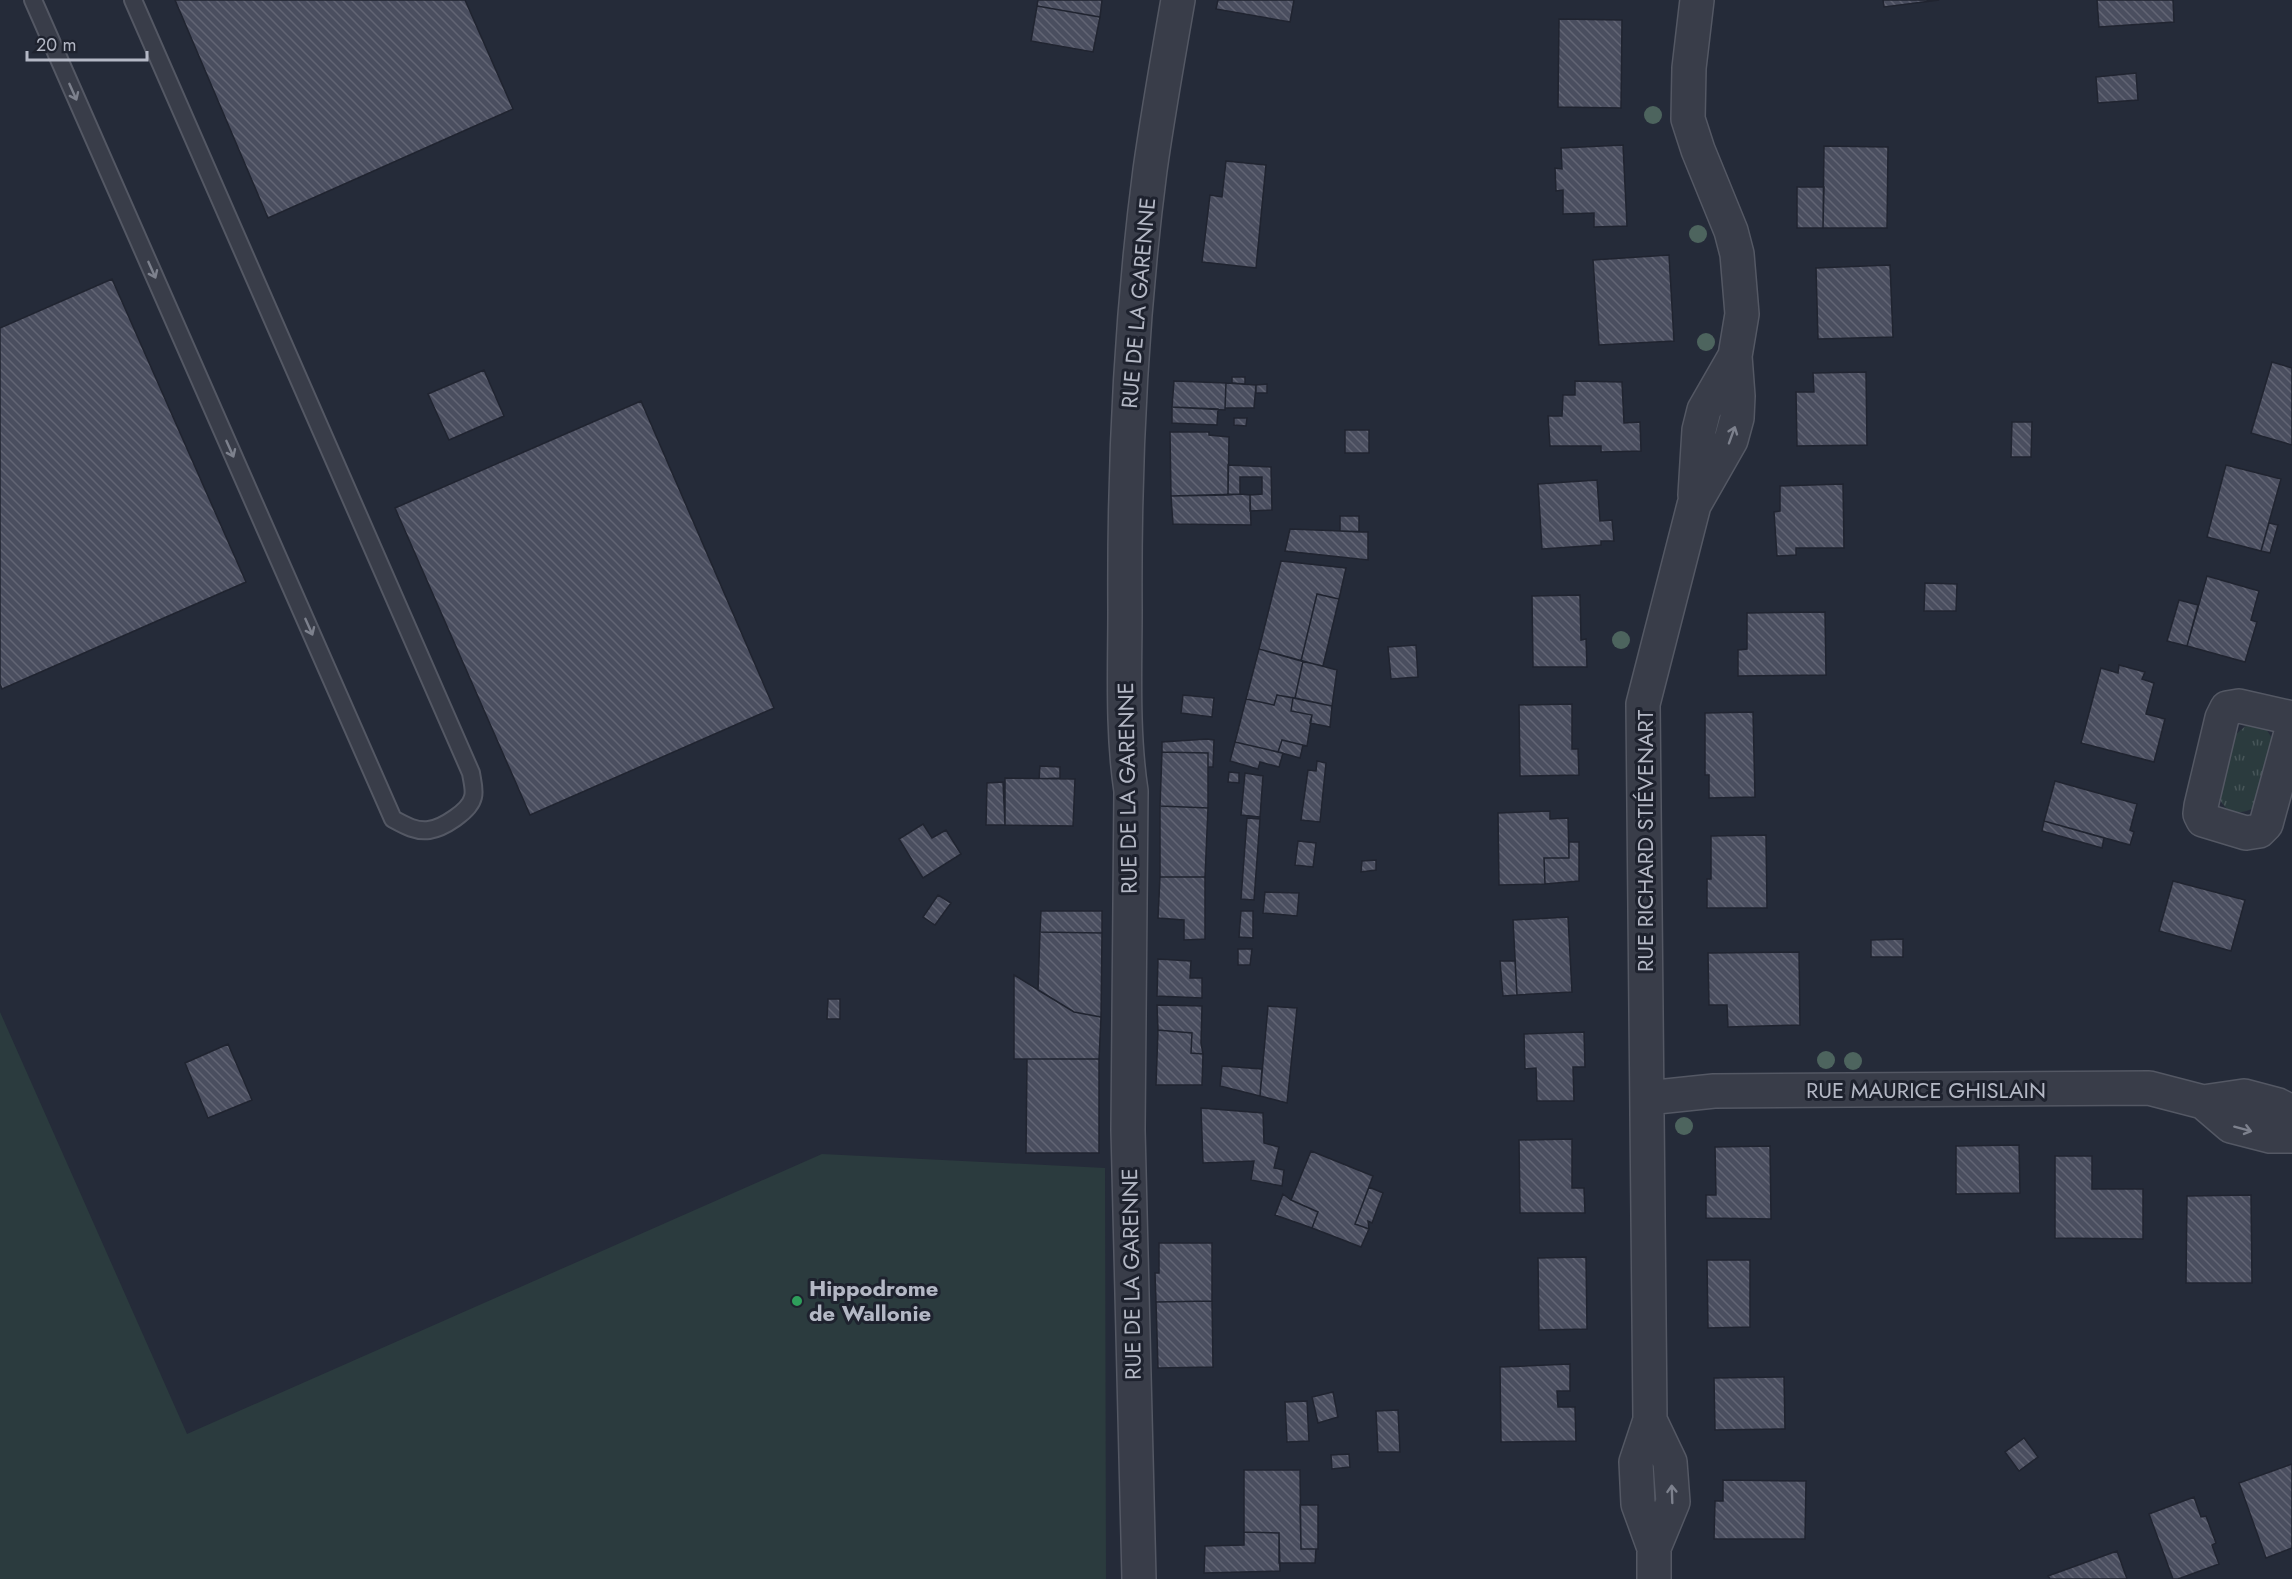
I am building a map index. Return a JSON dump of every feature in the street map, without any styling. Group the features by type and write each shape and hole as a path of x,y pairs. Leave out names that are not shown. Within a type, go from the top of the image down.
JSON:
{"street":[{"name":"RUE DE LA GARENNE","path":"1139,1579 1128,1130 1131,791 1126,757 1127,433 1136,301 1150,170 1178,0"},
{"name":"RUE RICHARD STIÉVENART","path":"1654,1564 1638,1503 1636,1462 1650,1420 1643,704 1694,505 1699,430 1704,410 1735,356 1742,314 1737,254 1731,231 1688,119 1689,68 1697,0"},
{"path":"2292,718 2239,706 2227,708 2222,718 2201,806 2200,814 2203,820 2246,833 2259,831 2266,824 2292,729"},
{"name":"RUE MAURICE GHISLAIN","path":"1647,1098 1714,1091 2150,1088 2203,1102 2244,1096 2278,1105 2292,1112"},
{"name":"RUE MAURICE GHISLAIN","path":"2203,1102 2231,1126 2270,1136 2292,1137"}],"lane":[{"path":"33,0 393,819 407,827 429,830 449,822 462,813 474,797 471,773 133,0"}],"green space":[{"path":"2248,724 2265,727 2273,740 2254,808 2234,812 2225,807 2219,797 2235,735"},
{"name":"Hippodrome de Wallonie","path":"0,1012 187,1434 822,1154 1105,1168 1106,1579 0,1579"}],"building":[{"path":"175,0 465,0 513,109 268,218"},
{"path":"1038,0 1102,0 1100,17 1037,6"},
{"path":"1218,0 1294,0 1290,22 1216,9"},
{"path":"1883,0 1939,0 1884,7"},
{"path":"2097,0 2173,0 2174,22 2099,27"},
{"path":"1037,6 1100,17 1093,52 1031,41"},
{"path":"1559,19 1622,20 1621,108 1558,107"},
{"path":"2136,73 2138,100 2098,103 2096,77"},
{"path":"1623,145 1627,226 1594,227 1594,213 1563,214 1563,190 1556,191 1555,168 1562,169 1561,148"},
{"path":"1824,146 1888,147 1887,228 1823,228"},
{"path":"1226,161 1266,165 1256,268 1202,262 1210,195 1222,197"},
{"path":"1797,187 1824,187 1823,228 1797,228"},
{"path":"1669,255 1674,341 1599,345 1593,260"},
{"path":"1890,265 1893,337 1818,339 1816,268"},
{"path":"112,279 246,582 2,689 0,684 0,328"},
{"path":"2272,362 2292,368 2292,445 2251,433"},
{"path":"484,370 504,416 449,440 428,394"},
{"path":"1866,372 1867,445 1797,446 1796,392 1814,392 1813,373"},
{"path":"1232,377 1245,377 1245,384 1232,383"},
{"path":"1174,381 1226,383 1225,410 1172,407"},
{"path":"1575,381 1622,382 1624,423 1640,422 1641,451 1601,452 1601,446 1550,446 1548,416 1562,416 1563,395 1575,395"},
{"path":"1226,383 1256,385 1254,408 1225,408"},
{"path":"1267,384 1267,393 1256,393 1256,385"},
{"path":"641,401 774,708 530,815 395,508"},
{"path":"1172,407 1218,409 1217,425 1172,423"},
{"path":"1234,418 1247,418 1246,426 1234,425"},
{"path":"2012,422 2032,422 2031,457 2011,457"},
{"path":"1345,430 1369,430 1369,453 1345,453"},
{"path":"1170,432 1209,432 1209,435 1229,437 1228,495 1171,496"},
{"path":"1228,465 1271,467 1272,510 1250,511 1250,495 1262,494 1262,477 1240,477 1240,494 1228,495"},
{"path":"2226,465 2281,479 2261,551 2207,537"},
{"path":"1597,480 1600,521 1612,520 1614,541 1601,541 1601,545 1542,549 1538,484"},
{"path":"1843,484 1844,548 1796,548 1796,555 1777,556 1774,512 1780,511 1780,486"},
{"path":"1250,495 1251,525 1173,524 1171,496"},
{"path":"1340,516 1359,516 1359,532 1340,531"},
{"path":"2269,523 2278,525 2270,553 2261,551"},
{"path":"1290,529 1368,532 1368,560 1285,551"},
{"path":"1281,561 1346,568 1339,599 1317,594 1301,661 1259,649"},
{"path":"2207,576 2259,591 2251,620 2257,622 2245,662 2187,646"},
{"path":"1925,583 1957,584 1956,611 1924,611"},
{"path":"1317,594 1339,599 1323,666 1301,661"},
{"path":"1580,595 1581,640 1586,639 1587,667 1533,667 1532,596"},
{"path":"2179,600 2198,605 2187,646 2167,641"},
{"path":"1825,612 1826,675 1738,676 1738,650 1747,649 1747,613"},
{"path":"1416,645 1418,677 1391,679 1388,647"},
{"path":"1259,649 1303,661 1295,698 1277,695 1274,705 1246,699"},
{"path":"1303,661 1337,670 1332,706 1295,698"},
{"path":"2119,665 2145,672 2142,679 2154,683 2146,714 2165,719 2154,762 2081,743 2101,668 2118,673"},
{"path":"1183,695 1214,698 1212,717 1181,713"},
{"path":"1277,695 1293,698 1291,711 1312,715 1307,746 1282,740 1278,752 1235,742 1246,699 1274,705"},
{"path":"1293,698 1332,706 1330,727 1310,723 1312,715 1291,711"},
{"path":"1572,704 1572,749 1578,749 1579,775 1520,776 1519,705"},
{"path":"1753,712 1755,797 1709,798 1709,775 1705,775 1705,713"},
{"path":"1214,740 1213,767 1208,767 1208,753 1162,752 1162,742"},
{"path":"1282,740 1303,745 1300,758 1278,752"},
{"path":"1235,742 1283,753 1279,767 1260,762 1258,769 1230,761"},
{"path":"1162,752 1208,753 1208,808 1160,806"},
{"path":"1317,761 1326,763 1320,822 1301,820 1308,770 1316,771"},
{"path":"1040,766 1060,767 1060,778 1039,779"},
{"path":"1229,772 1239,773 1239,783 1228,782"},
{"path":"1245,773 1263,776 1260,817 1241,815"},
{"path":"1005,778 1075,779 1073,826 1005,825"},
{"path":"2055,781 2137,804 2130,830 2134,832 2130,845 2044,821"},
{"path":"1003,782 1005,825 986,825 987,783"},
{"path":"1160,806 1208,808 1205,877 1160,877"},
{"path":"1550,811 1550,819 1568,818 1569,858 1544,858 1545,884 1499,885 1498,813"},
{"path":"1247,818 1260,819 1254,900 1241,899"},
{"path":"2044,821 2104,838 2102,848 2042,831"},
{"path":"923,824 932,838 946,830 961,854 923,878 899,839"},
{"path":"1766,835 1767,908 1707,908 1707,879 1711,879 1711,836"},
{"path":"1298,841 1316,843 1313,867 1295,865"},
{"path":"1569,842 1579,842 1579,881 1545,884 1544,858 1569,858"},
{"path":"1376,860 1376,870 1361,872 1362,861"},
{"path":"1160,877 1205,877 1205,939 1184,940 1184,920 1158,918"},
{"path":"2173,881 2245,900 2231,951 2159,931"},
{"path":"1265,892 1299,893 1297,916 1263,913"},
{"path":"938,895 951,903 935,925 923,917"},
{"path":"1041,911 1102,911 1102,933 1040,932"},
{"path":"1241,911 1253,911 1253,938 1239,937"},
{"path":"1568,917 1572,992 1517,995 1513,920"},
{"path":"1040,932 1102,933 1101,1017 1074,1012 1038,990"},
{"path":"1903,939 1903,957 1871,957 1871,940"},
{"path":"1238,949 1252,949 1250,965 1238,965"},
{"path":"1799,952 1800,1025 1728,1027 1727,1005 1709,1005 1708,953"},
{"path":"1158,959 1191,961 1190,978 1202,978 1202,998 1157,996"},
{"path":"1500,961 1515,961 1517,995 1503,996"},
{"path":"1014,975 1074,1012 1101,1017 1099,1059 1014,1059"},
{"path":"828,999 840,999 840,1019 827,1019"},
{"path":"1157,1005 1202,1006 1203,1054 1191,1053 1192,1033 1158,1030"},
{"path":"1268,1006 1297,1008 1287,1103 1260,1096"},
{"path":"1158,1030 1192,1033 1191,1053 1203,1054 1202,1085 1156,1085"},
{"path":"1584,1032 1585,1067 1573,1067 1574,1101 1537,1101 1536,1068 1525,1069 1524,1034"},
{"path":"228,1044 252,1100 208,1118 185,1063"},
{"path":"1027,1059 1099,1059 1099,1153 1026,1153"},
{"path":"1222,1066 1262,1069 1260,1096 1220,1086"},
{"path":"1201,1108 1263,1113 1264,1143 1279,1147 1274,1168 1284,1170 1282,1186 1251,1180 1254,1161 1203,1163"},
{"path":"1572,1139 1572,1188 1584,1188 1585,1213 1520,1213 1519,1140"},
{"path":"2019,1145 2020,1193 1956,1194 1956,1146"},
{"path":"1770,1146 1771,1219 1706,1218 1706,1195 1716,1195 1715,1147"},
{"path":"1311,1151 1373,1176 1355,1224 1369,1229 1361,1247 1312,1228 1318,1212 1291,1200"},
{"path":"2055,1156 2092,1156 2092,1189 2143,1189 2143,1239 2055,1238"},
{"path":"1369,1187 1383,1193 1372,1223 1368,1221 1369,1229 1355,1224"},
{"path":"1283,1194 1318,1212 1312,1228 1275,1215"},
{"path":"2251,1195 2252,1283 2186,1283 2187,1196"},
{"path":"1159,1243 1212,1243 1212,1301 1156,1302 1155,1273 1159,1273"},
{"path":"1586,1257 1587,1329 1539,1330 1538,1258"},
{"path":"1707,1260 1750,1260 1750,1327 1708,1328"},
{"path":"1212,1301 1213,1367 1158,1368 1156,1302"},
{"path":"1570,1364 1570,1391 1557,1391 1558,1407 1575,1407 1576,1441 1501,1442 1500,1367"},
{"path":"1784,1377 1785,1429 1715,1430 1714,1378"},
{"path":"1333,1392 1338,1417 1318,1423 1312,1397"},
{"path":"1307,1401 1309,1441 1287,1442 1285,1402"},
{"path":"1398,1410 1400,1452 1378,1452 1376,1411"},
{"path":"2024,1438 2038,1457 2019,1471 2005,1452"},
{"path":"1349,1454 1350,1467 1332,1469 1331,1455"},
{"path":"2292,1464 2292,1548 2266,1558 2239,1483"},
{"path":"1244,1470 1300,1470 1301,1549 1316,1549 1315,1563 1279,1563 1279,1533 1244,1532"},
{"path":"1723,1480 1806,1481 1805,1539 1714,1539 1715,1501 1723,1501"},
{"path":"2194,1497 2201,1517 2206,1516 2216,1543 2212,1545 2219,1564 2173,1579 2149,1514"},
{"path":"1300,1505 1318,1505 1318,1549 1301,1549"},
{"path":"1244,1532 1279,1533 1280,1571 1204,1573 1205,1546 1244,1545"},
{"path":"2117,1551 2127,1579 2050,1579 2048,1576"}],"place":[{"name":"Hippodrome de Wallonie","path":"797,1301"}]}
